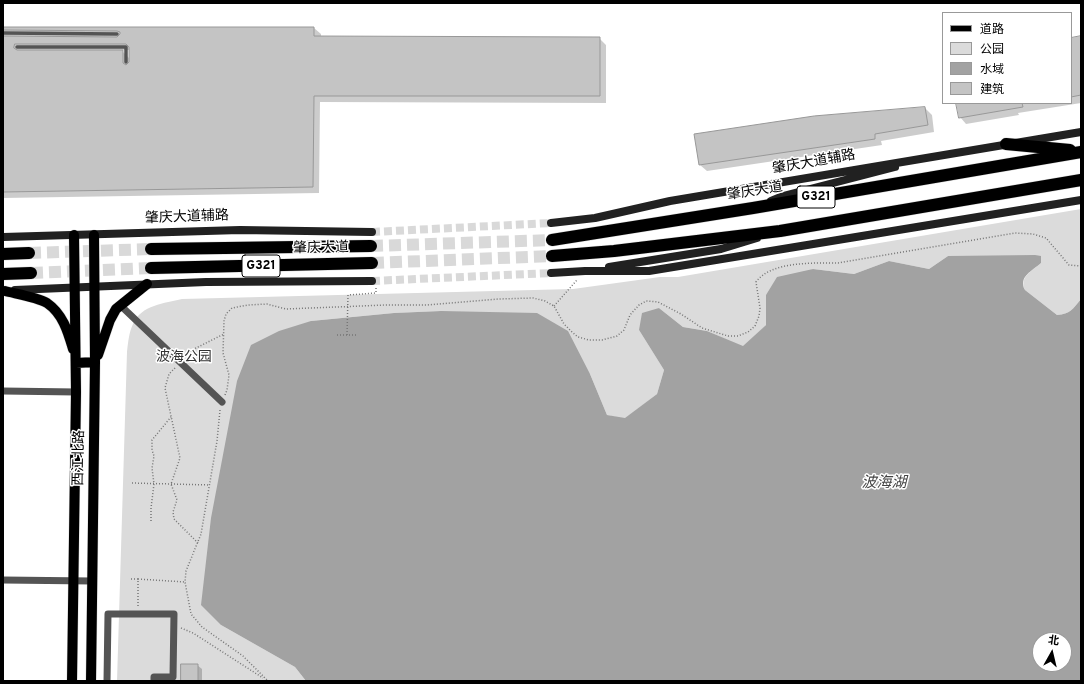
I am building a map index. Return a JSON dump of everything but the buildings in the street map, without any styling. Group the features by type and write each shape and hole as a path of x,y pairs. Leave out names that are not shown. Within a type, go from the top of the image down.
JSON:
{"highway":[{"path":"1006,144 1081,152"},
{"name":"肇庆大道","path":"552,240 753,208 1081,152"},
{"name":"G321","path":"552,256 614,251 780,231 1081,180"},
{"name":"肇庆大道","path":"151,249 372,246"},
{"path":"3,254 29,253"},
{"name":"肇庆大道","path":"151,268 372,263"},
{"path":"3,274 31,273"}],"main road":[{"name":"西江北路","path":"91,681 96,362 94,234"},
{"name":"西江北路","path":"72,681 76,392 74,235"},
{"path":"4,291 46,303 55,311 63,321 76,363 96,362 110,320 120,305 147,284"}],"street":[{"name":"肇庆大道辅路","path":"551,223 595,218 670,201 1081,132"},
{"path":"753,208 783,196 930,157"},
{"path":"551,272 649,271 1081,200"},
{"name":"肇庆大道辅路","path":"3,237 240,230 372,232"},
{"path":"585,271 721,248 780,231"},
{"path":"4,291 206,282 374,283"},
{"path":"120,305 222,402"},
{"path":"3,391 76,392"},
{"path":"3,580 73,582 92,581"},
{"path":"107,681 108,614 174,614 173,677 154,677 154,681"}],"lane":[{"path":"3,33 117,34"},
{"path":"17,47 126,48 126,62"}],"path":[{"path":"267,680 242,656 202,626 191,614 185,582 186,571 201,534 217,441 219,410 227,390 229,375 223,353 224,321 226,314 232,308 267,304 286,309 348,306 427,305 533,298 545,301 554,306 564,324 578,337 589,340 602,340 617,336 624,330 630,315 639,305 646,301 658,302 702,328 728,336 738,336 748,332 755,326 757,321 760,308 756,282 770,270 792,265 838,263 1015,233 1033,234 1046,238 1069,265 1081,266"},
{"path":"554,306 585,271"},
{"path":"347,335 348,295 376,293 374,283"},
{"path":"198,543 174,519 173,512 177,500 171,484 180,458 165,388 169,374 192,350 224,334"},
{"path":"337,335 357,335"},
{"path":"151,521 154,484 152,468 154,456 152,450 152,440 171,417"},
{"path":"132,483 210,485"},
{"path":"131,579 185,582"},
{"path":"138,579 138,614"},
{"path":"174,626 193,633 267,680"}],"green space":[{"name":"波海公园","path":"1081,209 1081,299 1068,312 1057,315 1025,290 1025,278 1041,263 948,256 929,269 889,261 854,274 813,269 766,295 766,325 743,347 707,331 683,327 659,308 639,330 664,370 657,394 625,419 607,415 590,374 441,311 394,313 311,321 221,625 295,667 306,681 117,681 127,352 133,324 142,313 154,306 182,299 573,289 660,277 678,277"}],"water":[{"name":"波海湖","path":"948,256 1041,256 1041,263 1027,275 1023,281 1025,290 1057,315 1071,310 1081,299 1081,681 306,681 295,667 221,625 201,605 211,518 237,381 251,345 279,331 311,321 394,313 441,311 537,313 568,331 590,374 607,415 625,418 657,394 664,370 639,330 642,313 659,308 683,327 707,331 743,346 766,325 766,295 777,277 813,269 854,274 889,261 929,269"}],"tunnel":[{"path":"372,232 551,223"},
{"path":"371,246 552,240"},
{"path":"29,253 151,249"},
{"path":"372,263 552,256"},
{"path":"31,273 151,268"},
{"path":"372,281 551,273"}]}
